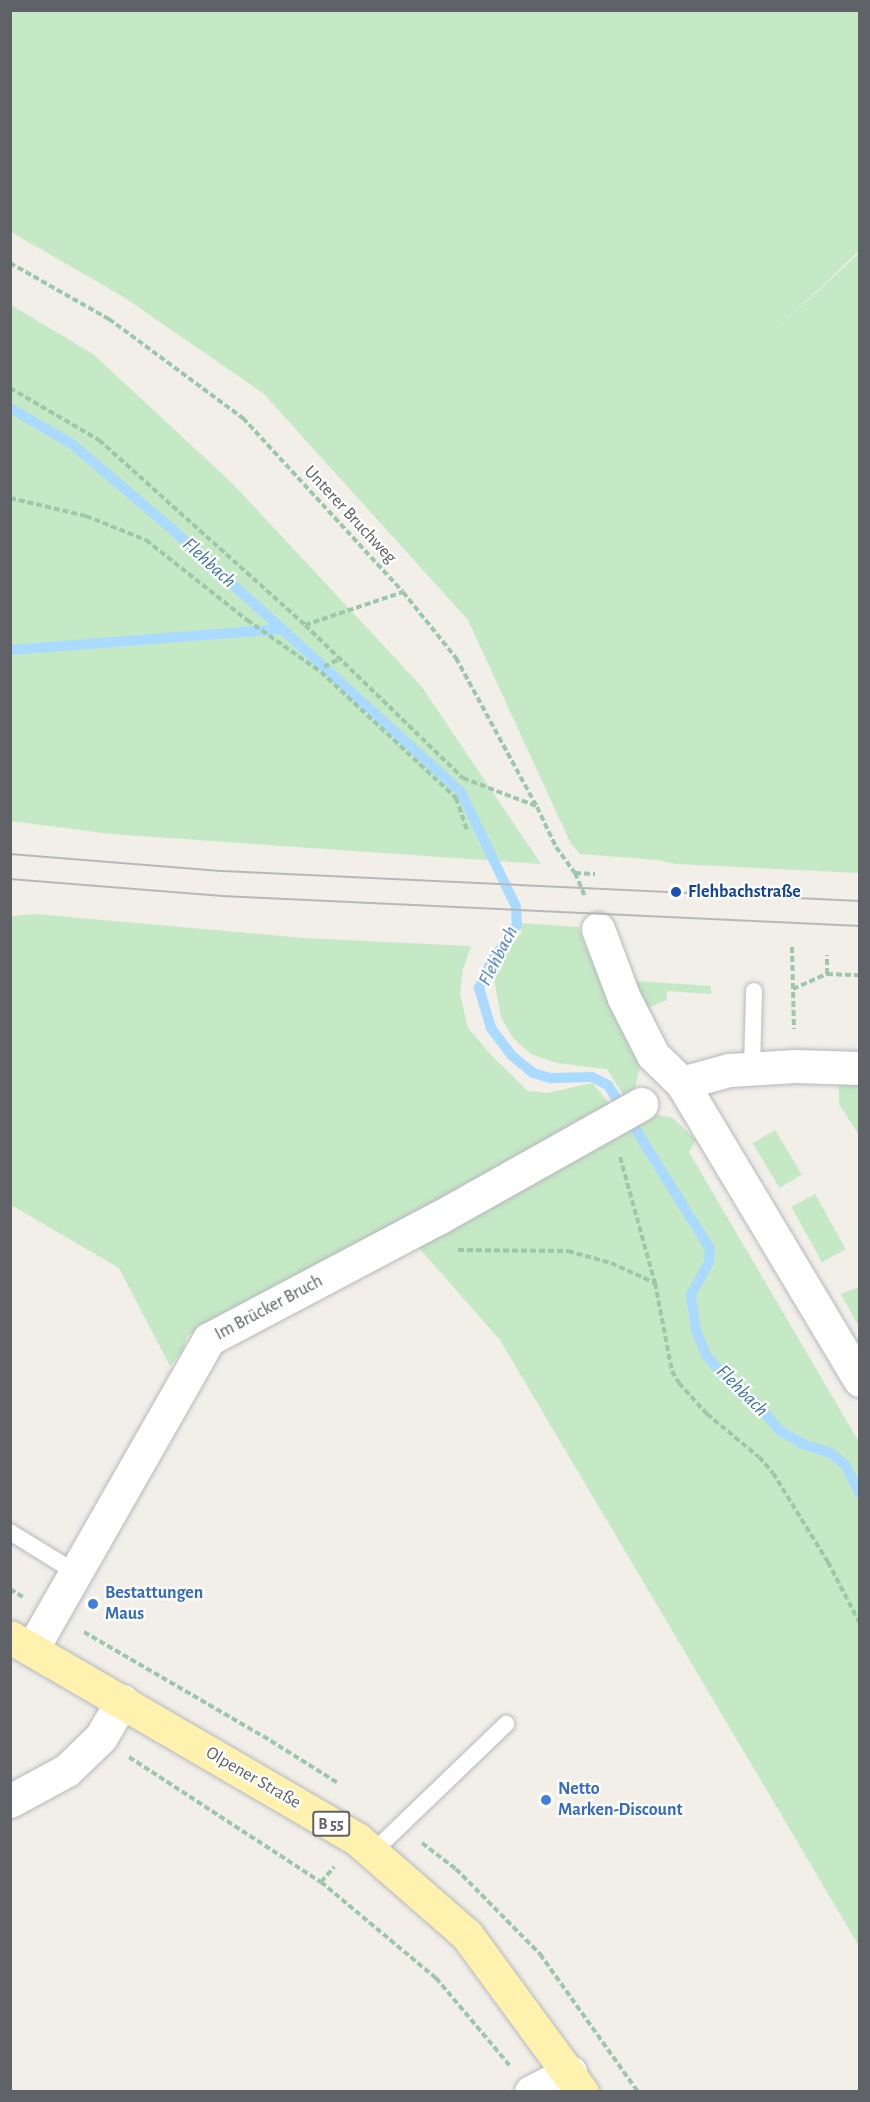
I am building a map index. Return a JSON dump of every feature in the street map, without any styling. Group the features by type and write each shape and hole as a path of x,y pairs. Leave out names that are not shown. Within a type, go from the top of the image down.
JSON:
{"main road":[{"name":"Olpener Straße","path":"21,1643 357,1839 467,1935 576,2082"}],"street":[{"path":"598,929 624,998 653,1055 682,1083 860,1380"},
{"path":"682,1083 729,1070 752,1068 795,1066 860,1068"},
{"name":"Im Brücker Bruch","path":"21,1643 75,1572 209,1338 438,1218 628,1111"},
{"path":"10,1801 67,1770 101,1737 122,1701"},
{"path":"531,2091 576,2082"}],"lane":[{"path":"752,1068 754,991"},
{"path":"10,1533 75,1572"},
{"path":"373,1852 507,1725"}],"path":[{"name":"Unterer Bruchweg","path":"10,263 109,319 243,418 403,592 456,658 537,807 556,847 575,873 595,874"},
{"path":"10,388 99,440 305,625 463,778 537,807"},
{"path":"10,498 86,516 146,540 247,620 321,672 456,798 468,832"},
{"path":"305,625 403,592"},
{"path":"324,667 339,659"},
{"path":"792,947 795,1066"},
{"path":"827,955 827,974"},
{"path":"793,988 827,974 860,975"},
{"path":"623,1166 655,1283 668,1351 679,1383 707,1414 759,1457 773,1473 828,1562 860,1624"},
{"path":"438,1218 454,1250 568,1251 611,1263 655,1283"},
{"path":"101,1737 141,1767 321,1882 435,1978 531,2091"}],"green space":[{"path":"11,10 859,11 859,251 764,341 859,253 859,873 676,864 658,860 580,854 571,844 468,620 263,393 122,296 11,232"},
{"path":"11,305 93,354 233,484 422,687 541,864 111,834 11,821"},
{"path":"36,914 303,938 471,946 463,969 460,994 468,1028 492,1056 528,1091 547,1093 592,1083 610,1104 416,1216 187,1336 183,1350 170,1366 119,1268 11,1205 11,916"},
{"path":"521,923 578,927 616,1020 640,1066 635,1088 623,1095 607,1069 556,1063 531,1054 514,1039 501,1018 494,978 499,960 521,933"},
{"path":"635,981 711,986 711,994 667,991 667,1000 644,1009 634,984"},
{"path":"839,1084 859,1084 859,1135 839,1104"},
{"path":"654,1114 673,1118 696,1140 689,1152 859,1442 859,1946 500,1340 419,1248"},
{"path":"775,1130 802,1175 779,1188 753,1143"},
{"path":"815,1194 846,1249 822,1262 791,1207"},
{"path":"859,1287 859,1327 841,1294"}],"waterway":[{"name":"Flehbach","path":"10,408 72,444 172,529 461,792 516,907 517,925 491,962 479,988 491,1028 511,1055 533,1073 551,1078 592,1077 608,1085 710,1249 709,1262 691,1295 696,1330 706,1355 737,1391 754,1401 780,1431 805,1445 831,1453 846,1466 860,1494"},
{"path":"10,650 282,629"}],"tram line":[{"path":"10,854 223,871 860,901"},
{"path":"10,879 222,896 860,926"}],"place":[{"name":"Flehbachstraße","path":"676,892"},
{"name":"Bestattungen Maus","path":"93,1604"},
{"name":"Netto Marken-Discount","path":"546,1800"}]}
